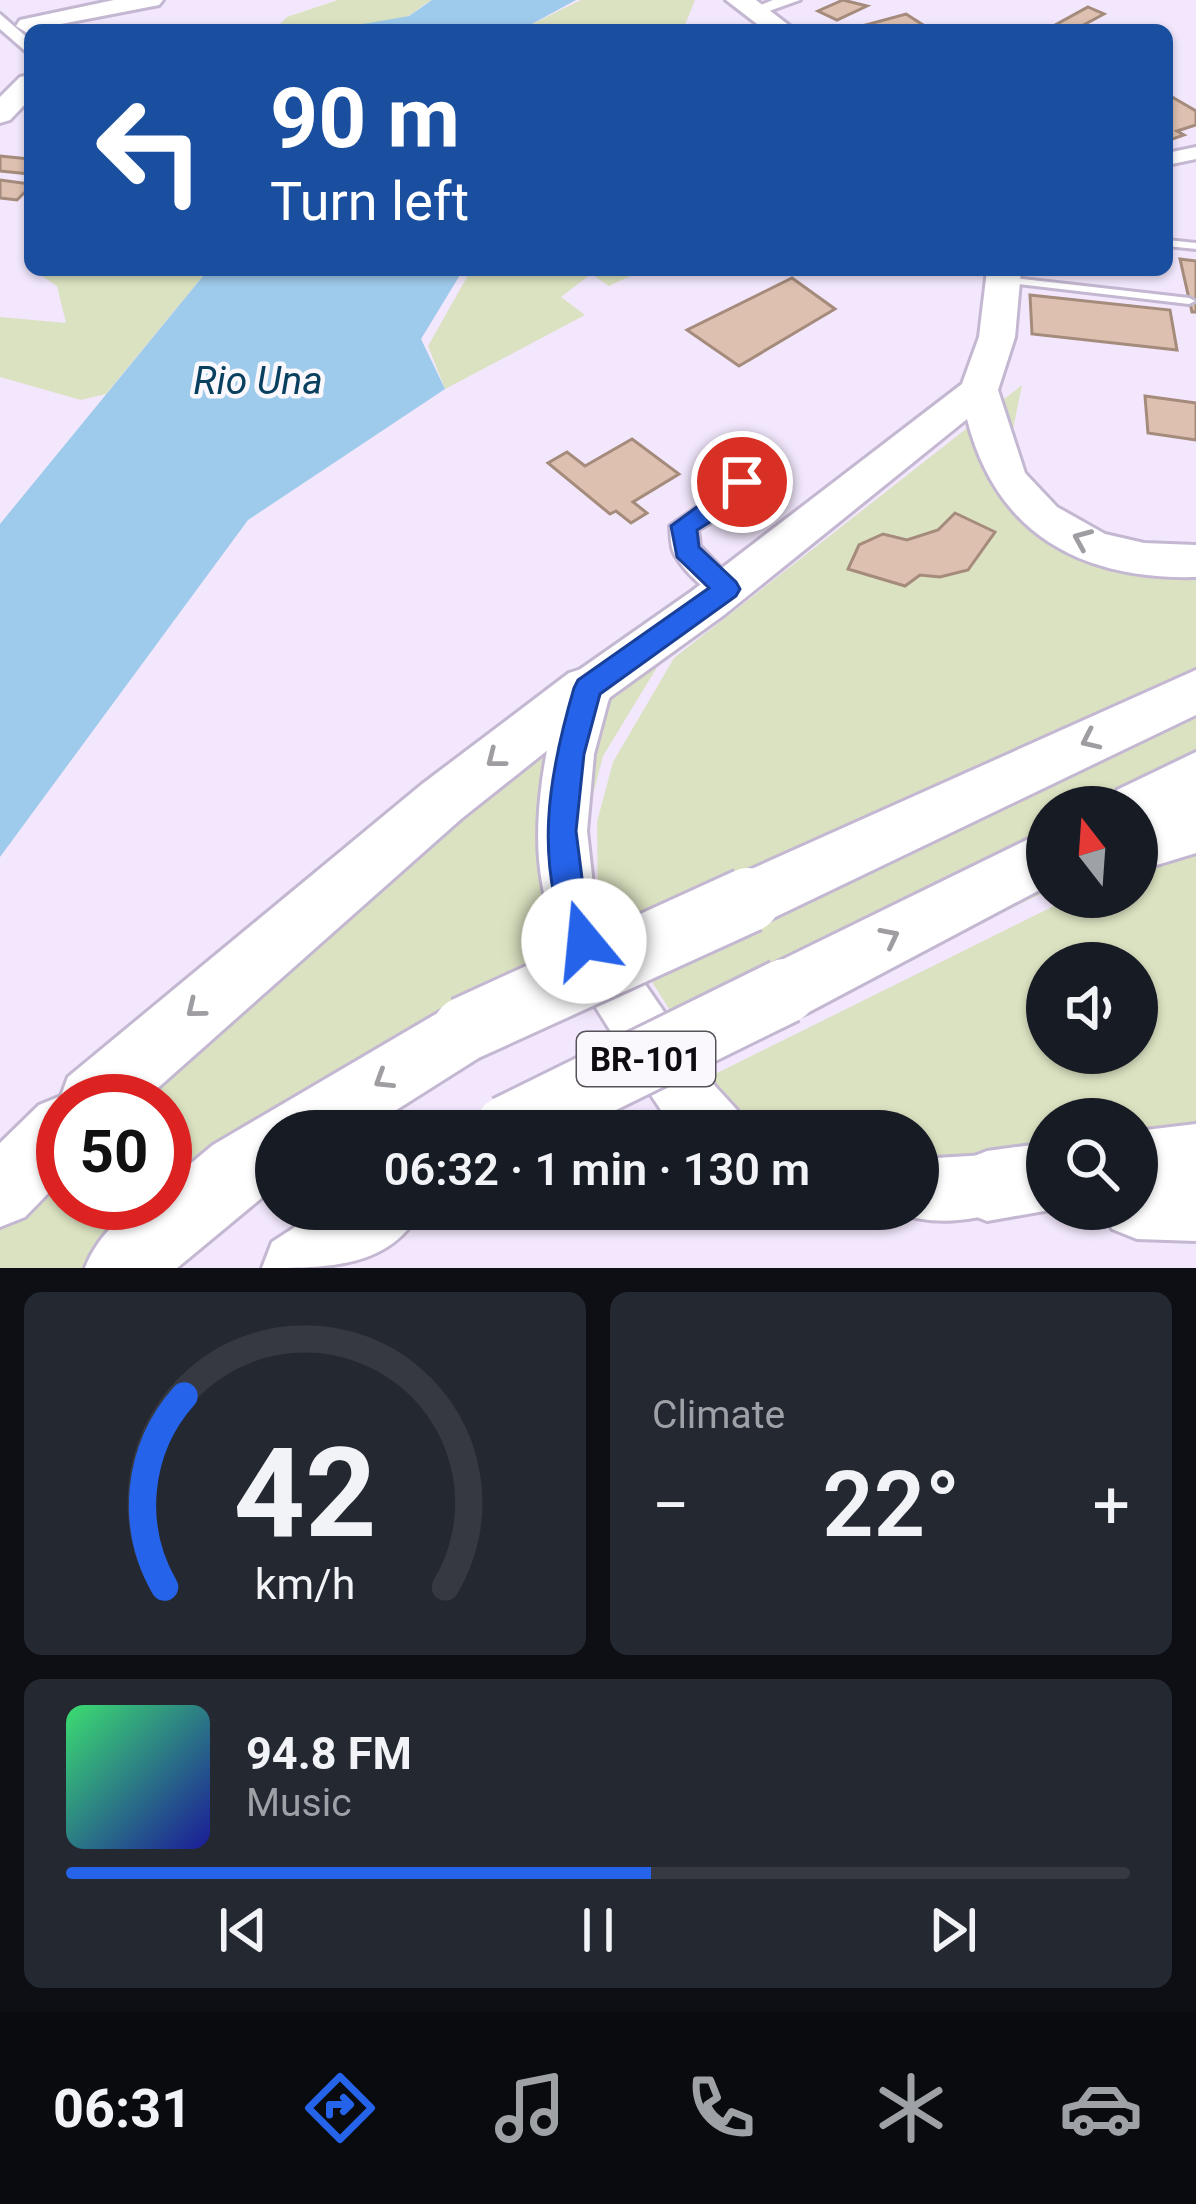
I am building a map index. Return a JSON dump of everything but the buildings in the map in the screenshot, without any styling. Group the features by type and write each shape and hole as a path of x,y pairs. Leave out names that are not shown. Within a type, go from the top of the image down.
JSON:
{"highway":[{"path":"124,1074 441,802 588,688"},
{"name":"BR-101","path":"336,1110 465,1029 1196,691"},
{"path":"1158,797 1196,776"},
{"path":"1158,839 1196,828"},
{"name":"BR-101","path":"544,1110 1026,872"},
{"path":"0,1192 36,1156"},
{"path":"1158,1164 1196,1159"},
{"path":"121,1268 255,1160"},
{"path":"1158,1205 1196,1206"},
{"path":"298,1268 355,1230"}],"main road":[{"path":"44,24 101,4 150,0"},
{"path":"747,5 774,24"},
{"path":"0,114 24,89"},
{"path":"697,1110 584,941 567,886 560,831 569,754 588,688 726,589 979,390 997,337 1005,276"},
{"path":"979,390 1006,477 1021,500 1049,522 1104,548 1144,558 1196,561"},
{"path":"939,1189 1026,1186"}],"street":[{"path":"747,5 791,0"},
{"path":"726,589 686,550 684,526 735,495 742,482 731,455"}],"lane":[{"path":"1012,276 1189,301"}],"green space":[{"path":"338,0 432,0 408,16 382,24 280,24 287,17"},
{"path":"581,0 695,0 685,24 532,24"},
{"path":"42,276 203,276 106,394 81,400 0,377 0,317 66,323 57,286"},
{"path":"468,276 588,276 561,297 585,315 445,389 428,346"},
{"path":"594,276 630,276 609,286"},
{"path":"1022,385 1010,444 1025,487 1058,523 1196,565 1196,685 622,952 598,916 597,822 613,762 674,658"},
{"path":"659,664 603,756 586,822 587,918 610,957 316,1110 255,1110 255,1149 192,1201 192,1074 128,1074 568,723"},
{"path":"1196,702 1196,818 1158,811 1158,786 1026,786 1026,901 701,1059 640,963"},
{"path":"1196,835 1196,1197 1158,1198 1158,1098 1026,1098 1026,1202 939,1205 939,1110 721,1110 703,1080 1030,918 1158,918 1158,854"},
{"path":"36,1157 36,1230 157,1230 112,1268 0,1268 0,1199"}],"water":[{"path":"432,0 576,0 532,24 363,24 409,16"},
{"name":"Rio Una","path":"203,276 459,276 421,339 445,389 248,520 0,857 0,524"}],"route":[{"path":"584,941 567,886 560,831 569,754 588,688 726,589 686,550 684,526 735,495 742,482"}]}
